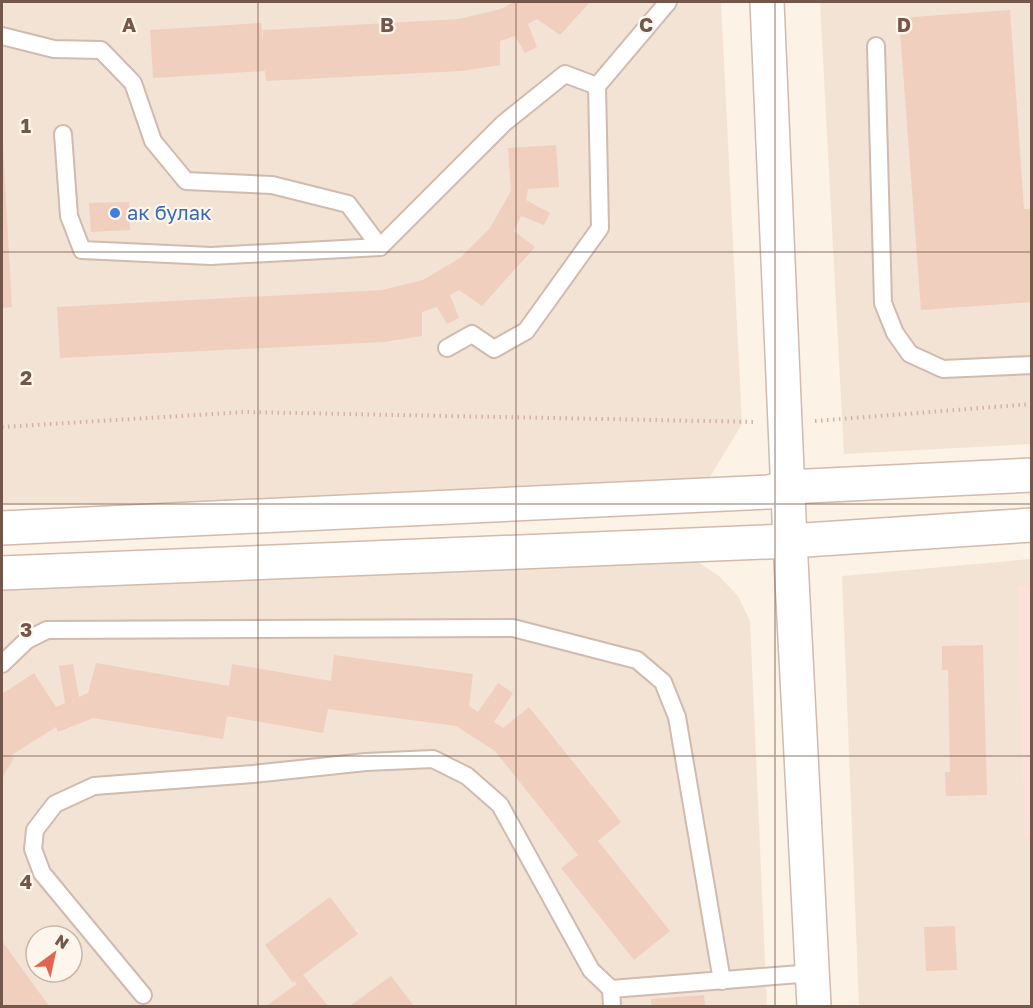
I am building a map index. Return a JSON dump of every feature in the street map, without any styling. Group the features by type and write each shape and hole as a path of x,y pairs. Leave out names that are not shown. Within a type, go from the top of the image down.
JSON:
{"main road":[{"path":"767,2 790,541 814,1006"},
{"path":"2,528 769,492 788,487 1032,475"},
{"path":"2,573 790,541 1032,525"}],"lane":[{"path":"447,348 472,334 494,349 526,332 600,228 597,86 668,2"},
{"path":"2,36 54,49 101,50 134,83 153,141 186,181 272,185 348,204 380,247"},
{"path":"876,46 883,303 895,333 910,354 943,369 1032,365"},
{"path":"63,134 69,216 82,250 212,256 380,247 504,123 565,74 597,86"},
{"path":"2,664 27,640 47,630 513,628 637,660 663,682 677,717 722,981"},
{"path":"143,995 42,873 33,849 35,830 55,804 94,786 253,774 366,762 433,759 468,776 500,805 591,970 611,989 612,1006"},
{"path":"611,989 813,974"}],"path":[{"path":"2,427 245,412 785,423 1032,404"}],"shaded area":[{"path":"2,2 721,2 742,424 699,495 2,505"},
{"path":"820,2 1031,2 1031,444 844,454"},
{"path":"1031,559 1031,1006 859,1006 842,576"},
{"path":"696,561 719,576 738,596 750,621 767,1006 2,1006 2,585"},
{"path":"1031,585 1032,838 1025,838 1017,586"}],"building":[{"path":"514,2 590,2 560,35 537,19 528,24 537,47 525,53 515,36 500,41 500,65 462,71 266,81 265,71 153,78 150,30 261,23 263,43 263,30 459,19 501,9"},
{"path":"1010,10 1024,209 1032,209 1032,302 921,310 899,18"},
{"path":"556,145 559,187 528,189 526,200 550,213 544,225 521,216 514,231 535,247 482,306 459,290 450,295 459,318 447,324 437,307 422,312 422,336 384,342 60,358 57,307 382,290 423,280 460,258 490,228 511,191 508,148"},
{"path":"2,146 12,307 2,308"},
{"path":"129,202 130,230 91,232 89,203"},
{"path":"983,645 987,795 946,796 945,772 950,772 948,670 942,670 942,646"},
{"path":"334,655 473,674 469,706 478,712 498,683 513,693 494,722 503,728 529,707 621,822 598,841 670,931 634,960 561,868 578,855 495,751 456,726 328,709 323,733 227,716 223,739 93,718 58,732 56,727 10,756 14,758 2,778 2,694 34,673 56,707 65,703 59,666 73,664 79,697 88,693 96,663 229,686 232,664 331,681"},
{"path":"330,897 358,934 303,975 328,1006 266,1006 297,984 294,981 293,983 265,945"},
{"path":"955,926 957,970 926,971 924,927"},
{"path":"2,941 24,971 24,984 33,984 49,1006 2,1006"},
{"path":"391,976 414,1006 350,1006"},
{"path":"704,995 705,1006 651,1006 651,999"}],"place":[{"name":"ак булак","path":"115,213"}]}
